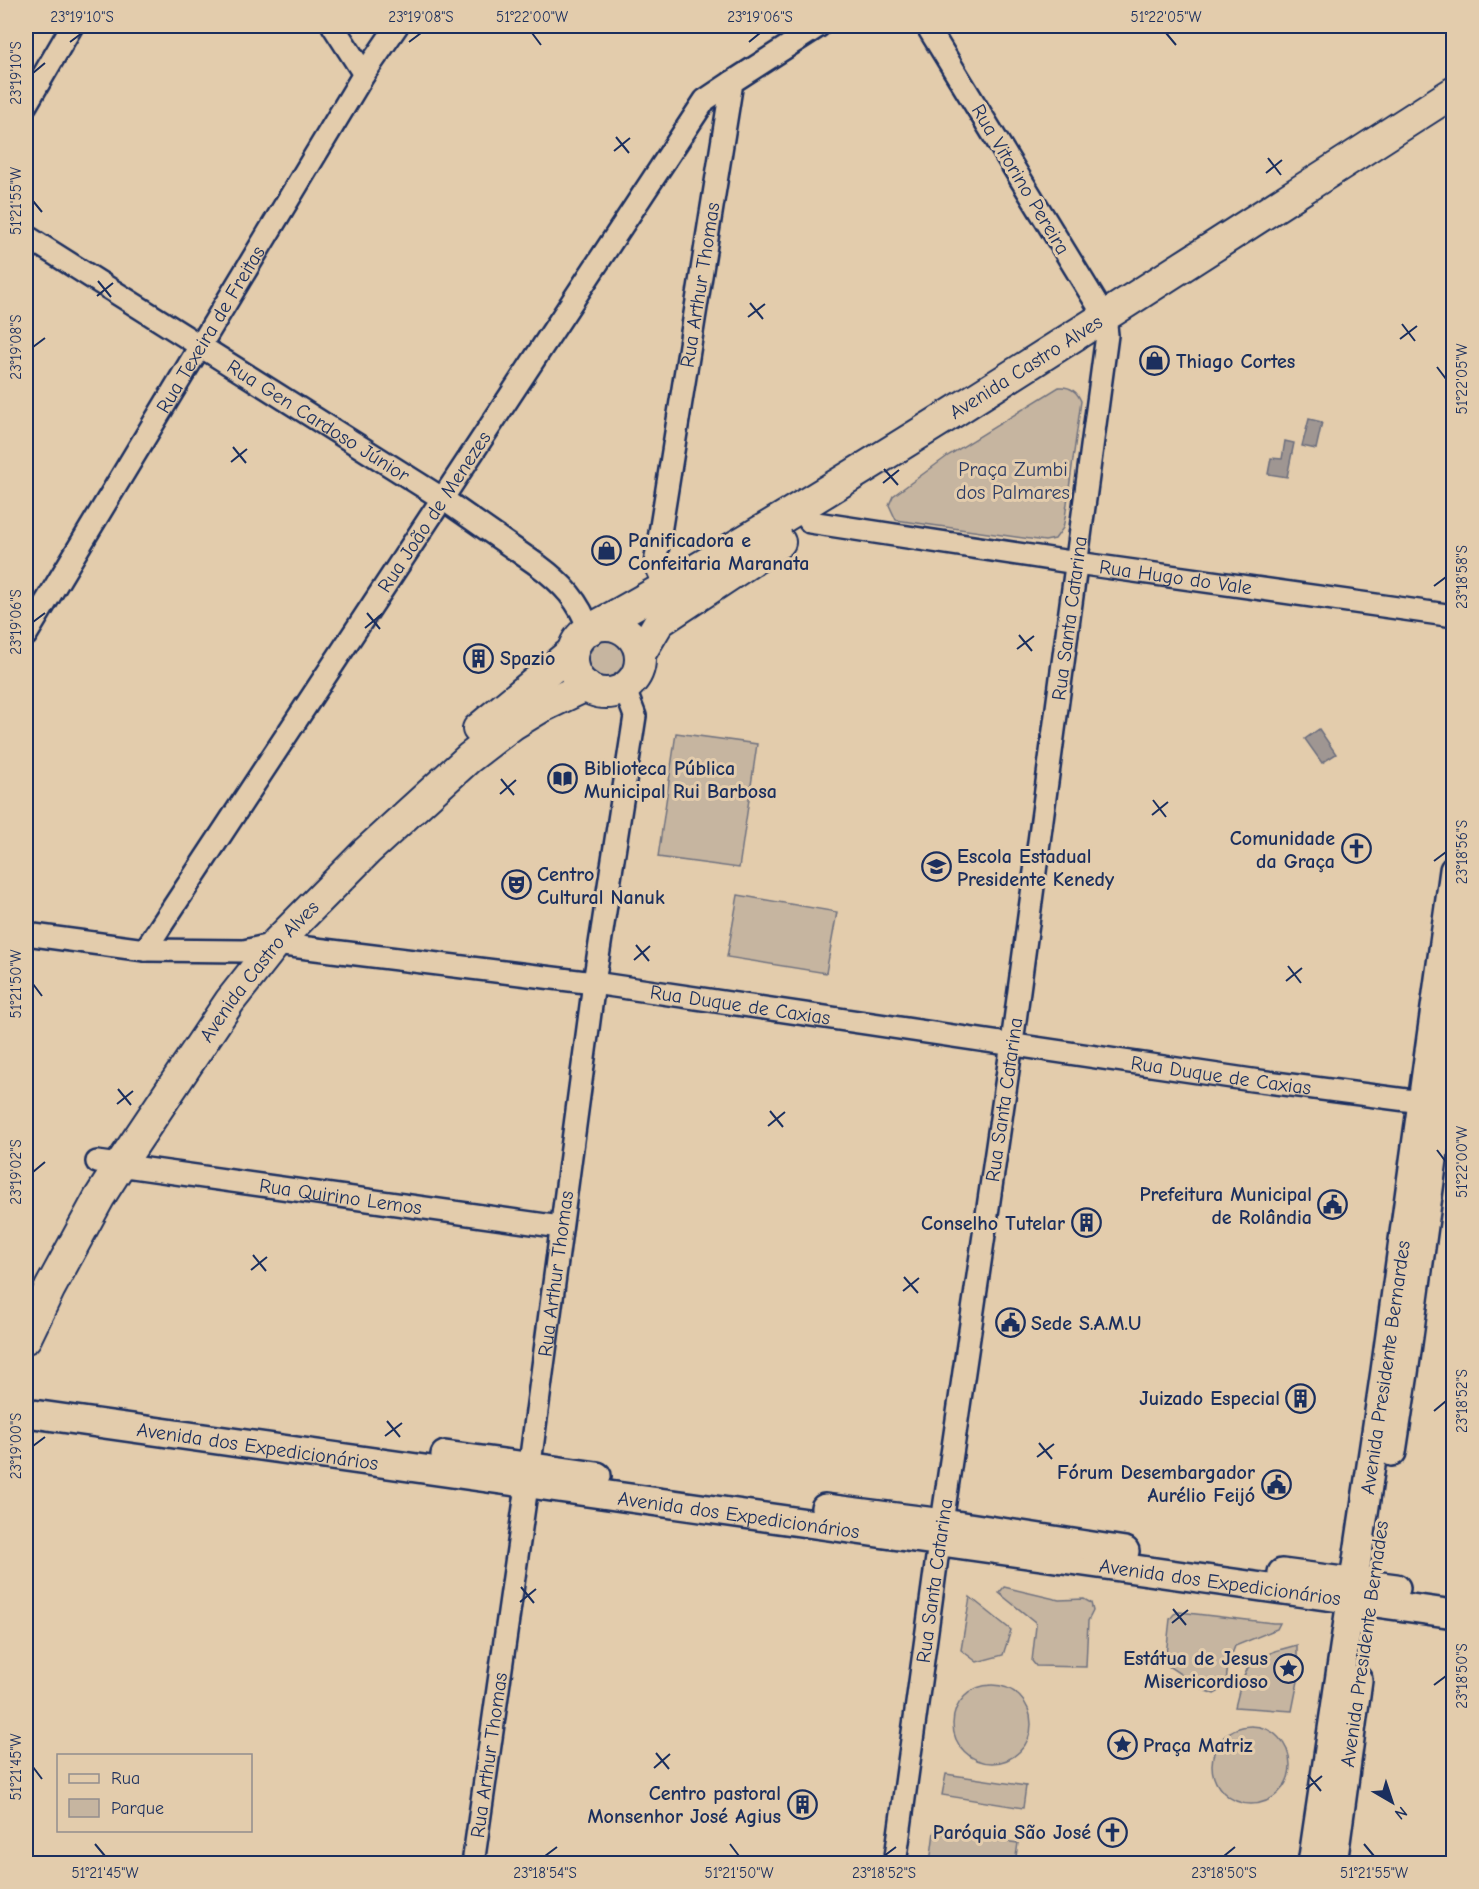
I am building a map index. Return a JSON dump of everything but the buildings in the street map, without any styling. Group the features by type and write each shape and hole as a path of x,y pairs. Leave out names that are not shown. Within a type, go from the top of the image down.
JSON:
{"main road":[{"name":"Avenida Castro Alves","path":"624,687 634,679 639,667 640,654 658,622 805,515 1106,326 1369,156 1454,92"},
{"name":"Avenida Castro Alves","path":"1369,156 1454,112"},
{"name":"Avenida Castro Alves","path":"26,1291 109,1164 230,1001 275,944 367,851 401,807 448,753 581,640 666,588 805,515"},
{"path":"624,687 612,692 598,692 586,686 577,676 573,664 581,640 602,625 615,626 627,632 636,641 640,654"},
{"name":"Avenida Castro Alves","path":"26,1338 50,1288 99,1198 109,1164 156,1075 244,951 346,846 469,759 512,725 540,708 586,686"}],"street":[{"path":"26,105 72,26"},
{"path":"333,26 364,74"},
{"name":"Rua Texeira de Freitas","path":"26,635 364,74 397,26"},
{"path":"732,82 819,26"},
{"name":"Rua Vitorino Pereira","path":"927,26 1106,326"},
{"name":"Rua João de Menezes","path":"145,950 705,100 732,82"},
{"name":"Rua Arthur Thomas","path":"666,588 655,564 732,82"},
{"name":"Rua Gen Cardoso Júnior","path":"26,236 443,499 552,576 583,612 581,640"},
{"name":"Rua Santa Catarina","path":"895,1863 1012,1043 1077,563 1106,326"},
{"name":"Rua Hugo do Vale","path":"805,515 1077,563 1454,616"},
{"name":"Rua Arthur Thomas","path":"473,1863 594,983 635,716 624,687"},
{"path":"1438,1104 1454,870"},
{"name":"Rua Duque de Caxias","path":"26,934 145,950 244,951 275,944 594,983 1252,1080 1438,1104"},
{"path":"1438,1104 1454,1007"},
{"name":"Avenida Presidente Bernades","path":"1361,1592 1438,1104"},
{"name":"Rua Quirino Lemos","path":"109,1164 560,1227"},
{"name":"Avenida dos Expedicionários","path":"26,1395 217,1432"},
{"name":"Avenida dos Expedicionários","path":"26,1413 217,1432 1361,1592 1454,1596"},
{"path":"1333,1863 1330,1815 1361,1592"},
{"name":"Avenida dos Expedicionários","path":"1361,1592 1454,1614"},
{"path":"1312,1863 1330,1815"}],"green space":[{"name":"Praça Zumbi dos Palmares","path":"1059,387 1073,390 1081,401 1065,518 1063,528 1055,539 1045,541 896,520 889,505 893,496 949,455"},
{"path":"612,637 618,638 628,648 626,662 623,668 613,676 592,678 586,667 590,651 601,641"},
{"path":"676,733 757,744 739,868 658,857"},
{"path":"738,895 837,912 826,973 727,957"},
{"path":"1004,1587 1059,1600 1084,1599 1091,1603 1093,1611 1088,1621 1086,1667 1036,1666 1032,1661 1035,1622 999,1593"},
{"path":"970,1597 1011,1630 1003,1655 977,1662 961,1650"},
{"path":"1179,1612 1280,1623 1277,1629 1235,1646 1224,1686 1214,1694 1165,1664 1170,1619"},
{"path":"1297,1645 1300,1671 1292,1711 1235,1707 1241,1683 1250,1663 1275,1651"},
{"path":"992,1685 1007,1688 1020,1696 1028,1709 1031,1724 1028,1739 1020,1752 1007,1760 992,1763 977,1760 964,1752 956,1739 953,1724 956,1709 964,1696 977,1688"},
{"path":"1251,1726 1266,1729 1279,1737 1287,1750 1290,1765 1287,1780 1279,1793 1266,1801 1251,1804 1236,1801 1223,1793 1215,1780 1212,1765 1215,1750 1223,1737 1236,1729"},
{"path":"946,1774 1026,1786 1023,1808 942,1795"},
{"path":"934,1832 1018,1843 1015,1863 930,1863"}],"shaded area":[{"path":"1309,419 1322,422 1316,449 1302,446"},
{"path":"1285,441 1294,443 1287,477 1268,474 1271,458 1282,459"},
{"path":"1319,729 1336,754 1322,763 1305,739"}],"place":[{"name":"Thiago Cortes","path":"1155,361"},
{"name":"Panificadora e Confeitaria Maranata","path":"607,551"},
{"name":"Spazio","path":"479,658"},
{"name":"Biblioteca Pública Municipal Rui Barbosa","path":"563,779"},
{"name":"Comunidade da Graça","path":"1356,849"},
{"name":"Escola Estadual Presidente Kenedy","path":"936,867"},
{"name":"Centro Cultural Nanuk","path":"516,885"},
{"name":"Prefeitura Municipal de Rolândia","path":"1333,1205"},
{"name":"Conselho Tutelar","path":"1086,1223"},
{"name":"Sede S.A.M.U","path":"1010,1323"},
{"name":"Juizado Especial","path":"1301,1398"},
{"name":"Fórum Desembargador Aurélio Feijó","path":"1276,1484"},
{"name":"Estátua de Jesus Misericordioso","path":"1289,1669"},
{"name":"Praça Matriz","path":"1122,1745"},
{"name":"Centro pastoral Monsenhor José Agius","path":"802,1805"},
{"name":"Paróquia São José","path":"1112,1832"}]}
